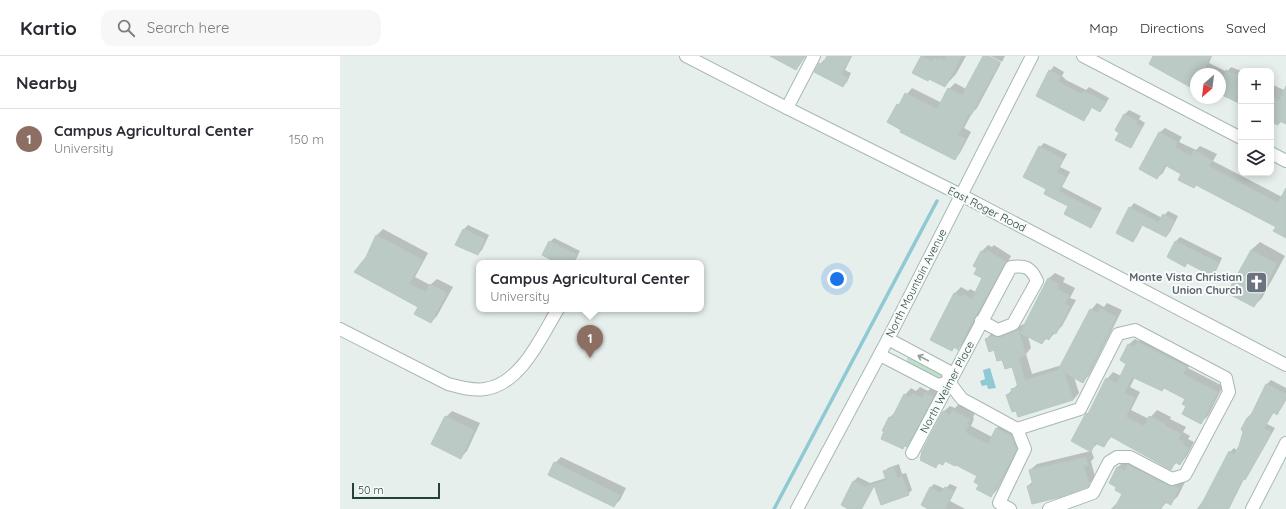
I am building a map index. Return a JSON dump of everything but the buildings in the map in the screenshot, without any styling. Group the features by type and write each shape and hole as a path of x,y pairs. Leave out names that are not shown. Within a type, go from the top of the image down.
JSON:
{"street":[{"name":"East Roger Road","path":"686,56 1284,360"},
{"path":"787,108 814,56"},
{"name":"North Mountain Avenue","path":"797,509 880,355 1032,56"},
{"path":"1083,56 1238,136"},
{"path":"1274,155 1286,161"},
{"name":"North Weimer Place","path":"912,453 981,321 1011,267 1021,265 1033,272 1036,281 1013,324 998,330 981,321"},
{"path":"340,329 448,384 467,388 484,389 498,385 512,376 529,356 556,312"},
{"path":"1017,430 1080,409 1118,334 1135,330 1226,378 1229,392 1185,475 1172,479 1130,456 1117,457 1109,462 1094,492 1049,509"},
{"path":"888,339 948,371 949,382 962,399 1017,430 1025,450 998,503 1010,509"},
{"path":"880,355 938,385 949,382"},
{"path":"1252,509 1286,443"}],"green space":[{"path":"909,356 942,372 944,379 940,379 907,363"}],"water":[{"path":"990,368 996,388 988,389 987,385 982,386 980,381 985,379 983,370"}],"waterway":[{"path":"774,509 937,201"}],"place":[{"name":"Monte Vista Christian Union Church","path":"1257,283"},
{"name":"Campus Agricultural Center","path":"590,358"}]}
